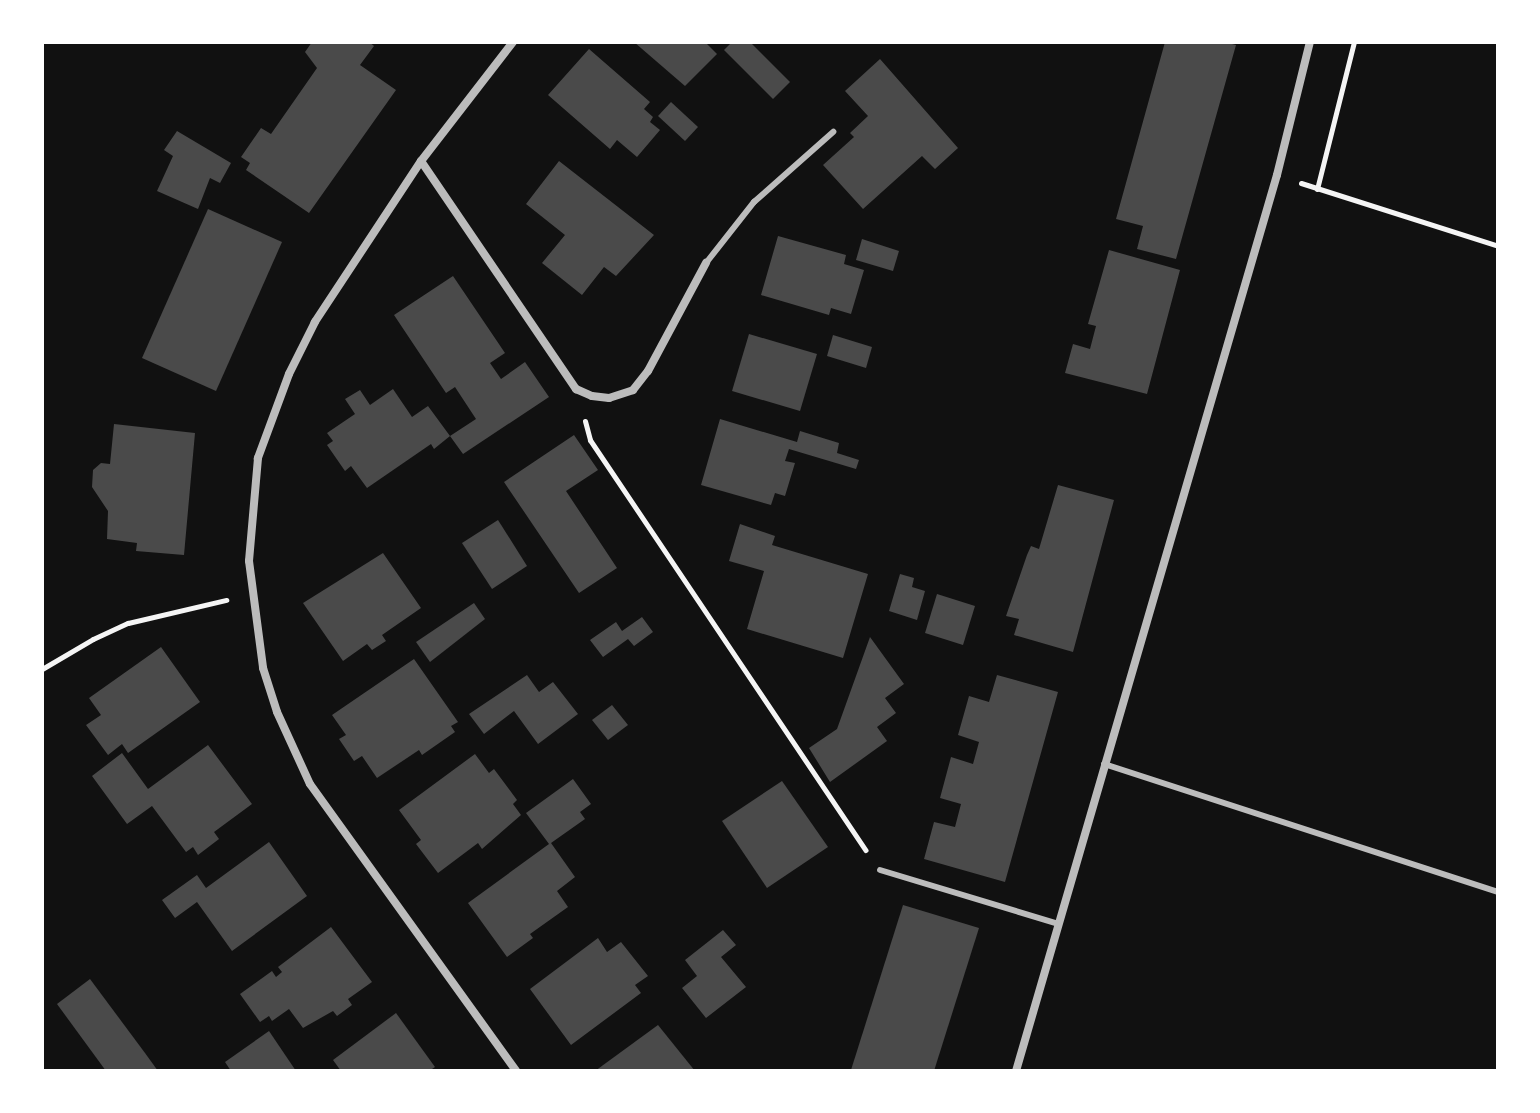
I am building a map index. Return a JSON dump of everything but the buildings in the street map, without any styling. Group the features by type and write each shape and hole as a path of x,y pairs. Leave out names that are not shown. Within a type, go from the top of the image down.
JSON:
{"street":[{"path":"513,42 421,161 315,322 272,414 258,458 249,561 263,668 277,712 310,784 329,815 516,1071"},
{"path":"1016,1071 1277,175 1310,42"},
{"path":"421,161 576,389 609,398 633,390 648,371 706,263"}],"lane":[{"path":"706,263 754,202 833,132"},
{"path":"1104,764 1498,892"},
{"path":"880,870 1059,924"}],"path":[{"path":"1317,189 1354,42"},
{"path":"1277,175 1498,246"},
{"path":"576,389 590,440 880,870"},
{"path":"42,669 128,623 252,594"}]}
